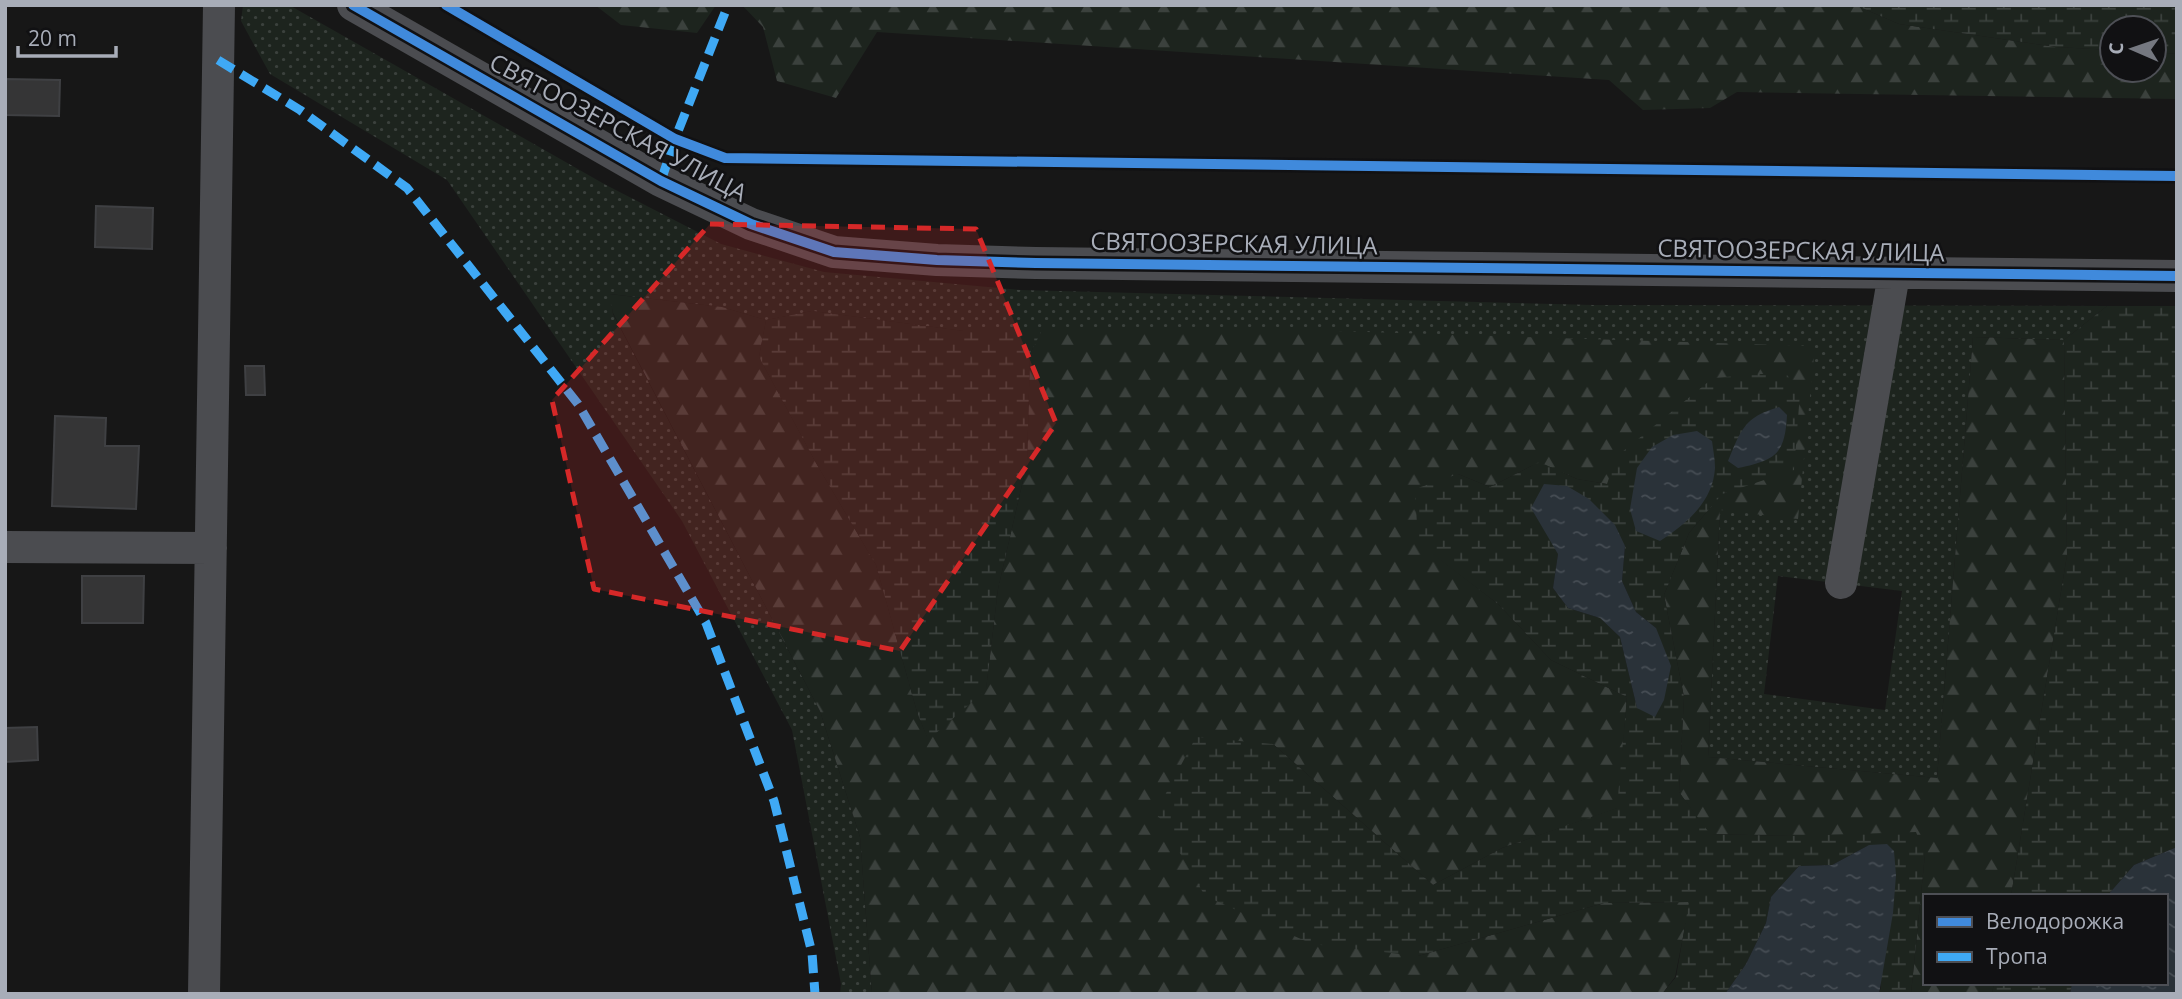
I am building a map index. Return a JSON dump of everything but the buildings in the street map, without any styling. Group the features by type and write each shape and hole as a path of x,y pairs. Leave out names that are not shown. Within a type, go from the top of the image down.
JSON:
{"street":[{"path":"204,994 219,5"},
{"name":"СВЯТООЗЕРСКАЯ УЛИЦА","path":"353,5 661,181 751,224 834,252 937,260 1036,263 2177,276"},
{"path":"1842,583 1894,274"},
{"path":"5,547 211,548"}],"highlighted area":[{"path":"710,224 976,229 1056,423 900,651 594,589 552,400"}],"green space":[{"path":"243,5 289,5 606,185 721,244 824,272 1020,290 1594,305 2107,306 2064,340 1973,337 1937,778 1708,757 1720,510 964,331 812,311 766,320 722,307 610,294 613,314 820,711 860,837 872,994 840,994 841,984 792,730 682,521 447,180 270,74 241,21","holes":["1778,576 1902,591 1885,710 1764,694"]},
{"path":"595,5 716,5 697,33 621,25"},
{"path":"742,5 1855,5 1899,24 2056,47 2098,49 2098,84 2168,84 2168,53 2177,54 2177,99 1737,92 1710,108 1643,110 1609,80 877,32 836,98 777,81 763,27"},
{"path":"1855,5 2177,5 2177,54 2168,53 2168,14 2098,14 2098,49 2056,47 1899,24"},
{"path":"609,294 722,307 766,320 759,357 816,463 876,565 917,712 928,739 986,689 998,589 1027,463 1030,354 1042,330 1304,330 1815,346 1798,519 1720,510 1708,757 1937,778 1973,337 2064,340 2067,555 2011,894 1923,894 1923,985 1994,985 1992,994 1911,994 1925,854 1792,836 1709,834 1679,792 1684,697 1664,595 1689,533 1722,494 1794,469 1607,484 1577,479 1539,462 1490,487 1458,474 1419,543 1498,604 1551,660 1627,697 1618,808 1502,848 1433,885 1273,744 1418,956 1604,903 1690,902 1675,977 1662,994 872,994 860,837 820,711 613,313"},
{"path":"2107,306 2177,306 2177,847 2134,865 2109,894 2011,894 2067,555 2064,340"},
{"path":"812,311 964,331 1042,330 1030,354 1027,463 998,589 986,690 928,740 917,712 876,565 816,463 759,357 766,320"},
{"path":"1785,372 1800,393 1794,470 1722,494 1689,533 1664,595 1684,697 1679,792 1710,834 1792,836 1916,832 1925,854 1911,994 1879,994 1881,987 1869,845 1832,865 1799,866 1771,897 1766,923 1746,964 1725,994 1662,994 1676,977 1689,902 1604,903 1418,956 1312,944 1205,896 1156,812 1196,737 1273,744 1433,885 1502,848 1617,808 1627,697 1551,660 1498,604 1418,543 1415,489 1458,474 1490,487 1539,462 1577,479 1607,484 1616,457 1713,378","holes":["1625,545 1622,581 1636,612 1656,628 1637,708 1620,637 1600,618 1568,608 1553,588 1558,554"]},
{"path":"1994,985 2072,985 2070,994 1992,994"}],"water":[{"path":"1779,407 1787,415 1784,439 1776,453 1761,462 1738,468 1728,461 1745,426 1758,415"},
{"path":"1697,431 1712,441 1715,461 1713,480 1704,502 1679,527 1660,541 1636,531 1630,509 1637,468 1652,447 1673,435"},
{"path":"1544,484 1567,486 1589,499 1615,525 1625,546 1622,581 1636,612 1656,628 1671,666 1664,700 1655,717 1637,708 1620,637 1600,618 1568,608 1553,588 1558,554 1531,508"},
{"path":"1887,844 1894,851 1896,875 1893,913 1879,994 1725,994 1746,964 1766,923 1771,897 1799,866 1832,865 1869,845"},
{"path":"2177,847 2177,994 2070,994 2072,985 2168,985 2168,894 2109,894 2134,865"}],"marked path":[{"path":"661,181 728,5"},
{"path":"218,60 300,110 407,188 578,404 706,623 774,801 812,953 815,994"}],"cycle path":[{"path":"353,5 661,181 751,224 834,252 937,260 1036,263 2177,276"},
{"path":"446,5 675,139 725,158 2177,176"}]}
